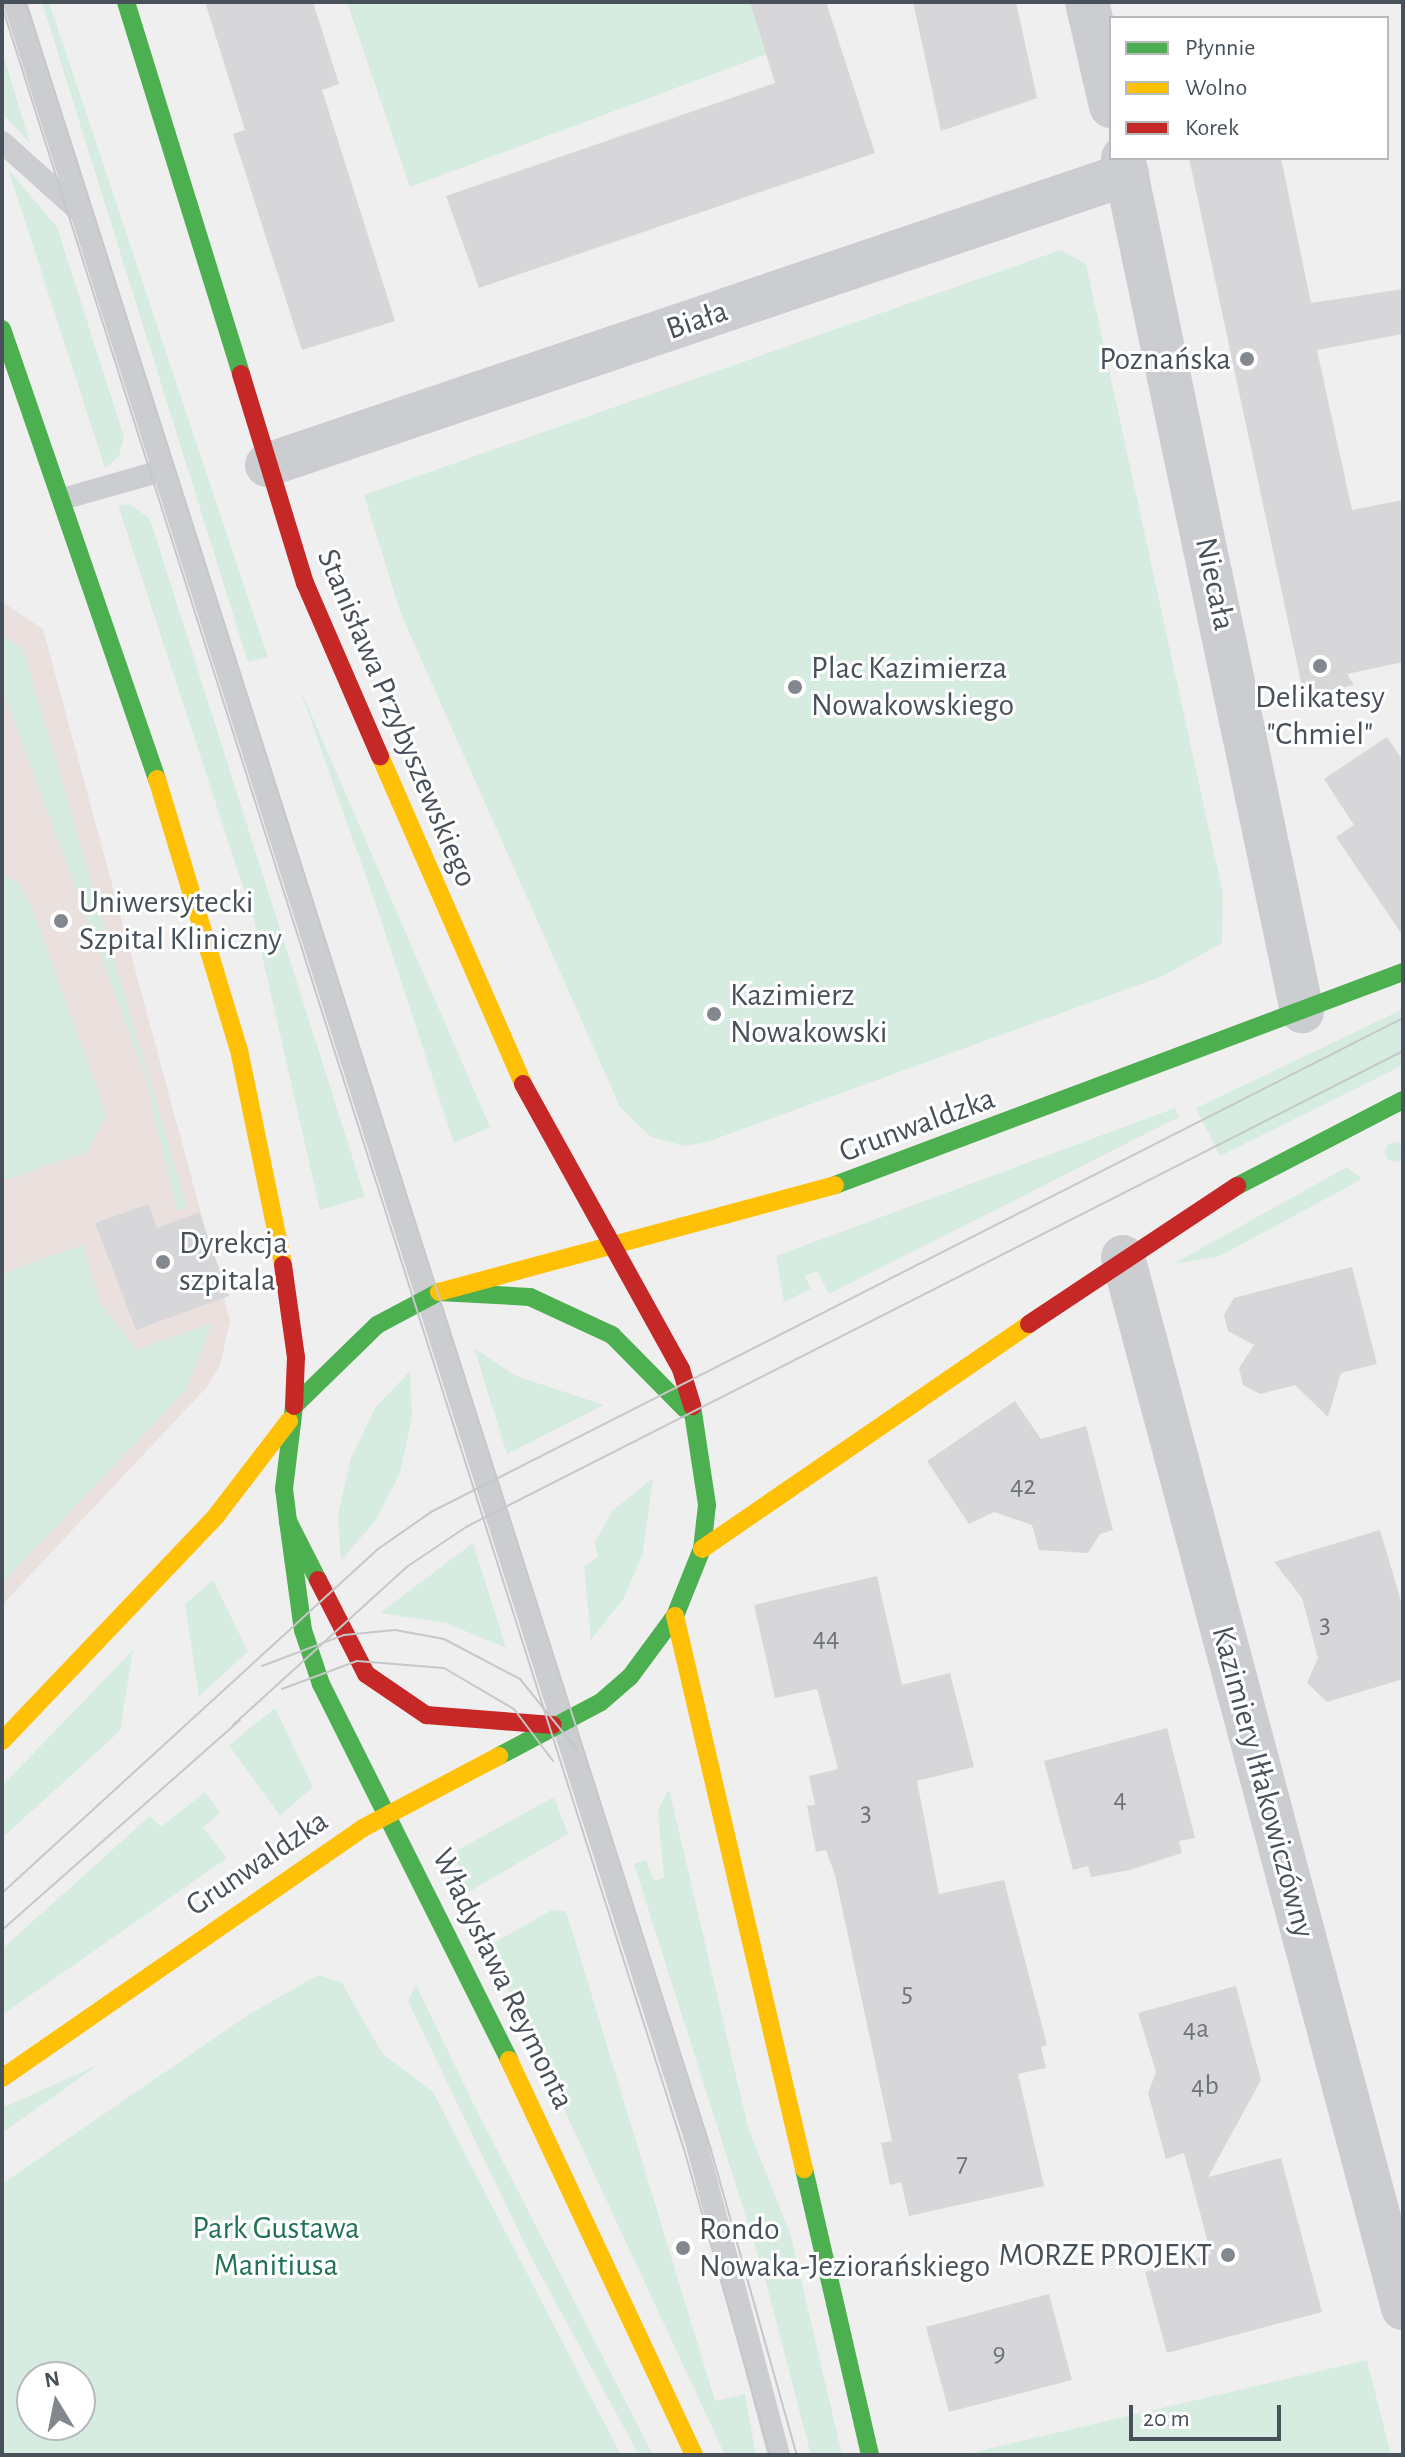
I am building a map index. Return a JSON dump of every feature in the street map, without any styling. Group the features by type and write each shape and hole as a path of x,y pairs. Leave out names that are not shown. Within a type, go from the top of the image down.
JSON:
{"main road":[{"name":"Stanisława Przybyszewskiego","path":"126,2 305,583 389,785 543,1131 681,1369 698,1422 706,1465 702,1549"},
{"path":"2,329 66,498 193,884 239,1050 281,1249 296,1357 291,1413 161,1578 2,1741"},
{"name":"Grunwaldzka","path":"291,1413 377,1325 433,1294 783,1205 1403,972"},
{"path":"702,1549 1207,1202 1403,1100"},
{"path":"433,1294 530,1297 577,1314 612,1335 698,1422"},
{"name":"Władysława Reymonta","path":"291,1413 288,1521 303,1630 386,1814 656,2362 694,2455"},
{"path":"288,1521 357,1661 380,1689 449,1721 562,1725"},
{"name":"Grunwaldzka","path":"2,2078 386,1814 562,1725 630,1677 675,1616 702,1549"},
{"path":"675,1616 870,2455"}],"street":[{"path":"1087,2 1109,97"},
{"name":"Biała","path":"267,465 1125,166"},
{"name":"Niecała","path":"1125,166 1302,1011"},
{"name":"Kazimiery Iłłakowiczówny","path":"1123,1257 1403,2308"}],"lane":[{"path":"14,2 79,212 433,1294 562,1725 697,2145 779,2455"},
{"path":"2,142 79,212"},
{"path":"66,498 164,470"}],"shaded area":[{"name":"Uniwersytecki Szpital Kliniczny","path":"2,602 43,629 230,1320 220,1366 206,1388 2,1605"}],"green space":[{"path":"42,2 49,2 268,657 248,662"},
{"path":"347,2 806,2 816,36 410,187"},
{"path":"2,50 30,143 2,113"},
{"path":"8,169 57,227 124,437 119,456 105,468"},
{"name":"Plac Kazimierza Nowakowskiego","path":"1061,250 1086,264 1223,894 1222,943 1163,976 710,1141 685,1146 651,1137 620,1107 401,614 364,495"},
{"path":"130,504 150,519 365,1197 320,1210 254,920 118,505"},
{"path":"2,635 23,649 187,1208 177,1210 144,1072 2,688"},
{"path":"298,684 490,1127 454,1143 375,902"},
{"path":"2,873 19,884 34,913 106,1114 87,1152 2,1181"},
{"path":"1403,1009 1403,1065 1220,1156 1196,1108"},
{"path":"1175,1108 1179,1117 829,1294 817,1271 805,1276 811,1289 784,1302 776,1256"},
{"path":"1395,1142 1402,1145 1405,1152 1402,1159 1395,1162 1388,1159 1385,1152 1388,1145"},
{"path":"1347,1167 1362,1179 1220,1256 1173,1264"},
{"path":"82,1245 100,1302 136,1350 212,1323 186,1390 2,1583 2,1274"},
{"path":"474,1348 516,1376 604,1405 507,1454"},
{"path":"410,1371 412,1416 400,1473 376,1520 341,1561 338,1515 351,1458 375,1408"},
{"path":"653,1478 643,1553 624,1598 591,1640 584,1566 598,1557 595,1542 612,1511"},
{"path":"473,1543 506,1648 446,1623 380,1613"},
{"path":"213,1580 248,1652 199,1696 185,1604"},
{"path":"133,1650 120,1731 2,1838 2,1786"},
{"path":"275,1708 313,1787 280,1816 229,1745"},
{"path":"669,1789 748,2127 791,2236 842,2455 811,2455 763,2271 634,1864 646,1860 654,1881 664,1878 658,1810"},
{"path":"205,1792 220,1813 203,1828 227,1858 2,2015 2,1949 150,1816 161,1827"},
{"path":"554,1797 568,1834 467,1893 454,1852"},
{"path":"552,1910 566,1911 715,2401 745,2394 756,2455 725,2455 488,1946"},
{"name":"Park Gustawa Manitiusa","path":"318,1975 342,1983 382,2053 433,2092 621,2455 2,2455 2,2184 248,2015"},
{"path":"416,1985 653,2455 639,2455 531,2257 408,2001"},
{"path":"98,2065 2,2133 2,2108"},
{"path":"1367,2360 1391,2455 962,2455"}],"building":[{"path":"205,2 313,2 339,84 322,90 395,321 302,350 233,134 245,130"},
{"path":"750,2 826,2 875,153 479,288 446,196 775,83"},
{"path":"913,2 1016,2 1037,98 941,131"},
{"path":"1189,160 1281,160 1311,303 1403,289 1403,334 1317,350 1352,510 1403,500 1403,662 1347,674 1354,685 1304,696"},
{"path":"1387,737 1403,761 1403,936 1336,837 1354,825 1324,779"},
{"name":"Dyrekcja szpitala","path":"149,1204 157,1228 199,1212 229,1296 136,1330 95,1223"},
{"path":"1352,1267 1377,1364 1341,1373 1328,1417 1295,1385 1260,1394 1243,1385 1239,1368 1254,1345 1228,1331 1224,1315 1234,1298"},
{"path":"1015,1401 1041,1439 1086,1426 1113,1530 1100,1534 1088,1553 1039,1550 1032,1525 994,1512 969,1524 927,1461"},
{"path":"1380,1530 1403,1608 1403,1679 1327,1702 1307,1683 1318,1658 1302,1598 1274,1562"},
{"path":"877,1576 902,1685 950,1673 974,1767 917,1781 939,1894 1004,1880 1047,2045 1041,2047 1046,2068 1018,2074 1044,2186 909,2216 901,2182 890,2185 881,2143 892,2141 835,1875 826,1850 816,1852 807,1806 815,1805 809,1776 838,1769 817,1689 775,1698 754,1605"},
{"path":"1167,1728 1195,1838 1179,1841 1182,1853 1130,1870 1091,1877 1088,1866 1073,1870 1044,1761"},
{"path":"1236,1986 1261,2080 1208,2177 1281,2158 1322,2312 1167,2353 1145,2272 1211,2254 1184,2153 1166,2159 1148,2093 1156,2072 1138,2013"},
{"path":"1049,2294 1072,2380 949,2412 926,2327"}],"tram line":[{"path":"26,2 711,2150 797,2455"},
{"path":"2,6 684,2149 770,2455"},
{"path":"2,1893 378,1549 431,1512 1403,1018"},
{"path":"233,1725 408,1566 466,1527 1403,1051"},
{"path":"262,1666 344,1635 395,1630 444,1639 520,1679 578,1751"},
{"path":"282,1689 357,1661 444,1668 514,1709 553,1761"},
{"path":"2,1930 240,1720"}],"traffic: fast":[{"path":"126,2 241,374"},
{"path":"2,329 157,779"},
{"path":"835,1185 1403,972"},
{"path":"1237,1186 1403,1100"},
{"path":"318,1580 288,1521 284,1489 294,1406 377,1325 439,1292 530,1297 612,1335 685,1409"},
{"path":"499,1756 601,1702 630,1677 675,1616 702,1549 707,1505 692,1406"},
{"path":"288,1521 303,1630 321,1684 509,2060"},
{"path":"804,2169 870,2455"}],"traffic: slow":[{"path":"380,756 523,1084"},
{"path":"157,779 239,1050 283,1265"},
{"path":"439,1292 835,1185"},
{"path":"702,1549 1029,1324"},
{"path":"2,1741 216,1516 289,1421"},
{"path":"675,1616 804,2169"},
{"path":"2,2078 363,1828 499,1756"},
{"path":"509,2060 694,2455"}],"traffic: jam":[{"path":"241,374 305,583 380,756"},
{"path":"523,1084 681,1369 692,1406"},
{"path":"1029,1324 1237,1186"},
{"path":"283,1265 296,1357 294,1406"},
{"path":"318,1580 366,1674 426,1715 553,1725"}],"place":[{"name":"Poznańska","path":"1247,359"},
{"name":"Delikatesy \"Chmiel\"","path":"1320,666"},
{"name":"Plac Kazimierza Nowakowskiego","path":"795,687"},
{"name":"Uniwersytecki Szpital Kliniczny","path":"61,921"},
{"name":"Kazimierz Nowakowski","path":"714,1014"},
{"name":"Dyrekcja szpitala","path":"163,1262"},
{"name":"Rondo Nowaka-Jeziorańskiego","path":"683,2248"},
{"name":"MORZE PROJEKT","path":"1228,2255"}]}
